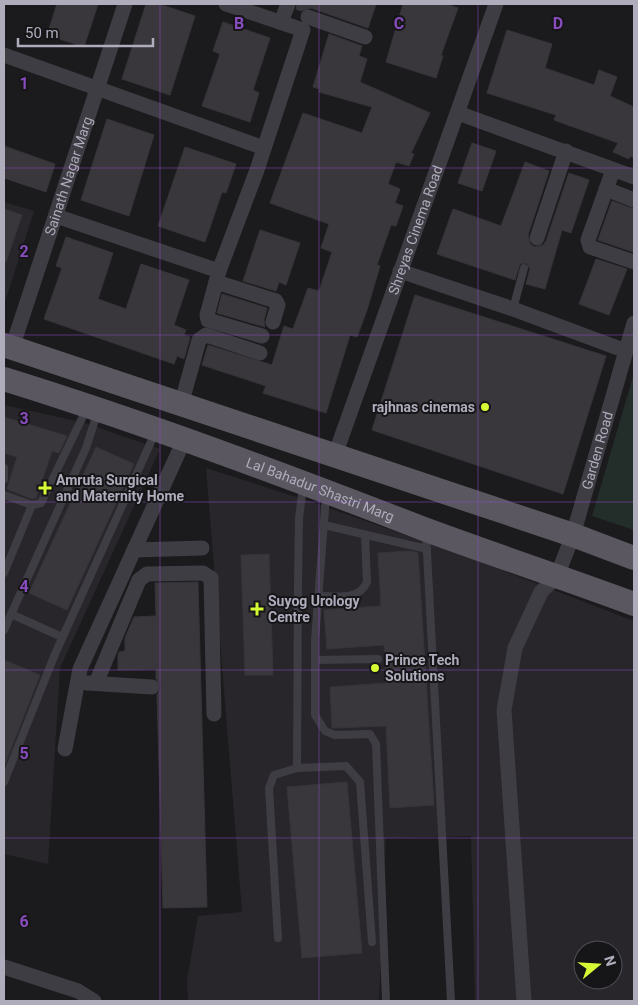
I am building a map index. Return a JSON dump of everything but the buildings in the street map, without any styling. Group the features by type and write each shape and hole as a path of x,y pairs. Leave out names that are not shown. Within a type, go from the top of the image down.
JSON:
{"main road":[{"path":"8,347 573,535 634,558"},
{"name":"Lal Bahadur Shastri Marg","path":"4,379 94,406 304,481 327,490 426,539 556,576 634,604"}],"street":[{"name":"Sainath Nagar Marg","path":"8,347 56,216 125,4"},
{"path":"226,4 281,22 308,17 365,36"},
{"path":"281,22 288,4"},
{"name":"Shreyas Cinema Road","path":"335,455 496,4"},
{"path":"262,336 208,320 207,315 218,277 308,17"},
{"path":"4,55 264,148"},
{"path":"458,113 634,177"},
{"path":"537,238 566,151"},
{"path":"613,170 588,240 590,246 634,262"},
{"path":"606,189 634,200"},
{"path":"56,216 276,301 278,305 273,322"},
{"path":"400,271 626,350"},
{"name":"Garden Road","path":"524,1001 504,710 516,648 541,592 556,576 573,535 634,323"},
{"path":"181,405 199,340 206,335 260,353"},
{"path":"64,748 80,669 185,438"},
{"path":"134,550 202,548"},
{"path":"96,684 139,580 147,574 204,573 211,578 214,714"},
{"path":"78,682 152,687"},
{"path":"4,967 78,992 94,1001"}],"lane":[{"path":"513,309 524,268"},
{"path":"4,495 32,505 41,503 94,406"},
{"path":"4,630 86,448 94,406"},
{"path":"4,782 62,637 157,429"},
{"path":"4,468 4,479"},
{"path":"296,768 299,538 304,481"},
{"path":"327,490 318,596 315,715 325,731 334,735 370,734 376,744 386,1001"},
{"path":"4,573 32,505"},
{"path":"324,525 365,535 426,539 451,1001"},
{"path":"318,596 356,595 364,589 366,582 365,535"},
{"path":"11,614 62,637"},
{"path":"315,660 378,659"},
{"path":"278,938 269,788 274,775 296,768 346,766 360,782 372,942"}],"shaded area":[{"path":"4,202 34,211 4,305"},
{"path":"634,373 634,530 592,516"},
{"path":"4,405 85,423 160,449 60,668 48,864 4,854"},
{"path":"206,468 309,501 465,556 634,621 634,1001 475,1001 471,836 386,838 379,1001 188,1001 187,980 198,916 242,912"}],"place":[{"name":"rajhnas cinemas","path":"485,407"},
{"name":"Amruta Surgical and Maternity Home","path":"45,488"},
{"name":"Suyog Urology Centre","path":"257,609"},
{"name":"Prince Tech Solutions","path":"375,668"}]}
